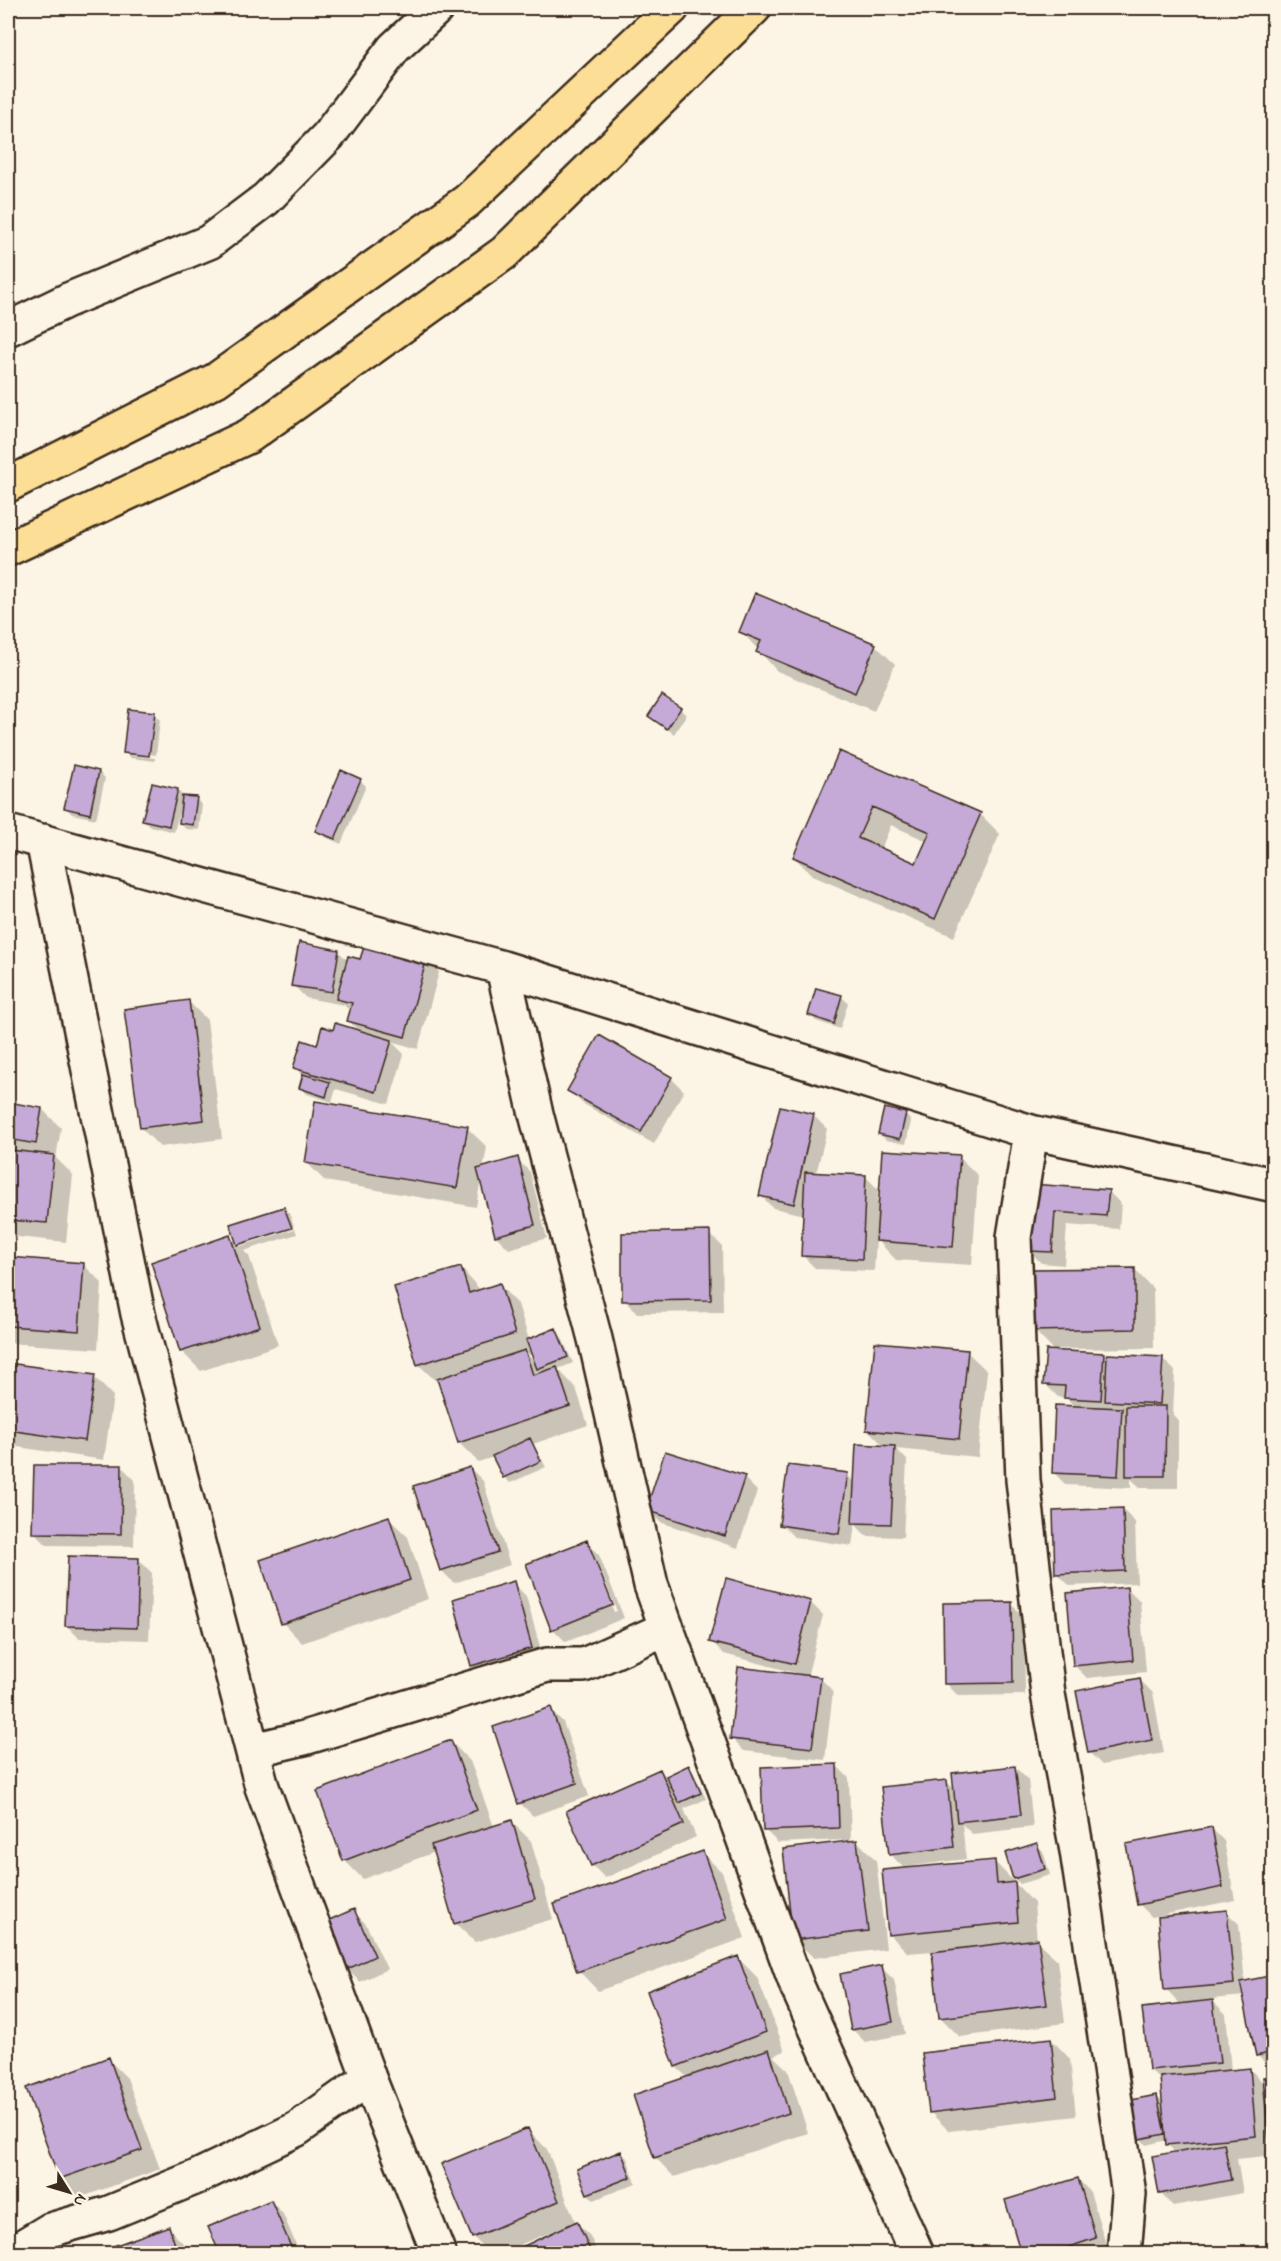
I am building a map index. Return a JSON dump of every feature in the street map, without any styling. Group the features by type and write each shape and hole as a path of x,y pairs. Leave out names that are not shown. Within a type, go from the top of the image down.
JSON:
{"highway":[{"path":"8,485 216,380 457,208 672,8"},
{"path":"8,549 249,436 504,253 754,8"}],"street":[{"path":"8,329 68,300 209,242 266,199 328,136 394,48 437,8"},
{"path":"8,832 503,968 1031,1132 1274,1185"},
{"path":"43,841 138,1314 262,1787 369,2078 439,2253"},
{"path":"503,968 535,1110 595,1339 651,1586 797,1986 917,2253"},
{"path":"1031,1132 1014,1237 1023,1480 1048,1694 1077,1851 1129,2194 1124,2253"},
{"path":"252,1750 304,1738 547,1665 584,1665 667,1628"},
{"path":"10,2253 50,2230 109,2213 197,2176 297,2129 369,2078"}],"building":[{"path":"755,593 876,644 855,693 756,652 761,641 739,632"},
{"path":"662,695 681,708 667,729 648,716"},
{"path":"128,709 155,712 149,756 123,753"},
{"path":"839,751 981,813 935,919 793,857","holes":["872,807 930,832 916,863 858,838"]},
{"path":"74,765 99,771 90,814 64,808"},
{"path":"341,770 361,779 335,839 315,831"},
{"path":"152,783 178,789 169,826 142,820"},
{"path":"182,796 197,797 193,825 179,823"},
{"path":"366,941 427,958 405,1037 347,1021 352,1003 336,999 348,956 360,959"},
{"path":"299,942 339,950 332,992 291,986"},
{"path":"816,988 842,995 834,1024 808,1015"},
{"path":"189,1000 204,1120 140,1128 124,1009"},
{"path":"335,1023 392,1040 376,1092 293,1068 302,1040 317,1045 322,1026 333,1030"},
{"path":"599,1035 672,1077 641,1132 567,1091"},
{"path":"303,1074 330,1082 326,1097 299,1088"},
{"path":"315,1101 468,1126 457,1188 305,1163"},
{"path":"8,1102 42,1108 36,1144 8,1139"},
{"path":"780,1106 814,1114 794,1204 759,1196"},
{"path":"884,1108 906,1113 900,1139 878,1134"},
{"path":"10,1150 54,1155 47,1223 8,1220 8,1155"},
{"path":"882,1150 960,1155 953,1247 876,1241"},
{"path":"518,1157 535,1225 495,1236 477,1169"},
{"path":"805,1172 866,1175 862,1259 801,1256"},
{"path":"1032,1184 1109,1190 1106,1216 1055,1212 1052,1252 1027,1251"},
{"path":"284,1207 292,1228 237,1245 230,1224"},
{"path":"710,1231 711,1300 622,1301 622,1233"},
{"path":"230,1235 260,1326 180,1352 151,1262"},
{"path":"8,1257 84,1263 79,1331 8,1326"},
{"path":"461,1267 469,1293 500,1283 515,1334 417,1365 394,1287"},
{"path":"1135,1268 1135,1329 1032,1331 1031,1269"},
{"path":"556,1328 568,1357 537,1369 526,1340"},
{"path":"875,1342 968,1350 959,1439 866,1430"},
{"path":"525,1350 533,1375 557,1367 570,1406 458,1443 437,1379"},
{"path":"1046,1350 1104,1353 1101,1400 1064,1398 1065,1386 1043,1385"},
{"path":"1107,1354 1163,1357 1160,1404 1105,1401"},
{"path":"8,1363 95,1375 85,1441 8,1430"},
{"path":"1055,1405 1122,1408 1118,1476 1052,1473"},
{"path":"1126,1406 1166,1406 1165,1476 1126,1476"},
{"path":"530,1438 541,1461 503,1478 492,1456"},
{"path":"856,1444 895,1446 891,1524 852,1523"},
{"path":"665,1451 745,1476 725,1536 646,1510"},
{"path":"34,1465 122,1465 121,1534 32,1533"},
{"path":"788,1465 848,1473 839,1534 779,1525"},
{"path":"470,1467 498,1552 440,1571 413,1486"},
{"path":"1123,1508 1125,1571 1055,1574 1053,1511"},
{"path":"389,1516 410,1580 281,1624 260,1560"},
{"path":"587,1540 613,1605 551,1630 526,1564"},
{"path":"68,1556 139,1558 137,1628 65,1626"},
{"path":"726,1578 811,1601 795,1664 709,1642"},
{"path":"514,1581 532,1648 471,1666 453,1599"},
{"path":"1127,1587 1133,1660 1073,1666 1067,1593"},
{"path":"1012,1602 1013,1683 944,1684 943,1603"},
{"path":"738,1667 821,1677 812,1748 730,1739"},
{"path":"1140,1678 1152,1740 1088,1753 1076,1691"},
{"path":"551,1707 577,1783 518,1804 493,1727"},
{"path":"451,1740 477,1810 343,1861 317,1791"},
{"path":"837,1764 839,1828 763,1831 761,1767"},
{"path":"689,1765 701,1793 679,1803 666,1776"},
{"path":"1015,1766 1021,1815 957,1822 952,1773"},
{"path":"660,1769 684,1824 591,1866 566,1811"},
{"path":"947,1780 954,1847 889,1855 881,1787"},
{"path":"512,1820 535,1899 454,1924 431,1845"},
{"path":"1212,1827 1223,1887 1137,1905 1126,1844"},
{"path":"857,1840 868,1931 793,1940 783,1849"},
{"path":"1037,1843 1045,1869 1013,1879 1005,1853"},
{"path":"703,1851 727,1919 577,1972 554,1904"},
{"path":"995,1860 997,1884 1015,1882 1018,1922 888,1935 882,1870"},
{"path":"354,1909 375,1956 346,1970 325,1922"},
{"path":"1227,1910 1234,1984 1164,1990 1158,1917"},
{"path":"1038,1939 1047,2005 939,2018 932,1952"},
{"path":"738,1956 766,2032 675,2067 647,1991"},
{"path":"882,1965 893,2022 851,2030 840,1974"},
{"path":"1274,1975 1274,2052 1256,2056 1240,1982"},
{"path":"1213,2000 1220,2063 1149,2070 1142,2008"},
{"path":"1051,2038 1057,2097 929,2113 922,2053"},
{"path":"769,2049 789,2113 654,2158 633,2095"},
{"path":"109,2057 142,2150 59,2179 26,2088"},
{"path":"1250,2068 1256,2136 1166,2145 1160,2077"},
{"path":"1274,2076 1274,2143 1269,2143 1263,2077"},
{"path":"1157,2095 1165,2134 1139,2139 1131,2100"},
{"path":"528,2128 559,2201 472,2238 441,2164"},
{"path":"1224,2143 1231,2180 1159,2194 1152,2156"},
{"path":"621,2151 631,2177 587,2194 577,2169"},
{"path":"1078,2178 1096,2238 1048,2254 1021,2254 1005,2200"},
{"path":"271,2200 294,2254 220,2254 208,2227"},
{"path":"577,2221 592,2254 507,2254"},
{"path":"169,2226 178,2254 91,2254"}]}
